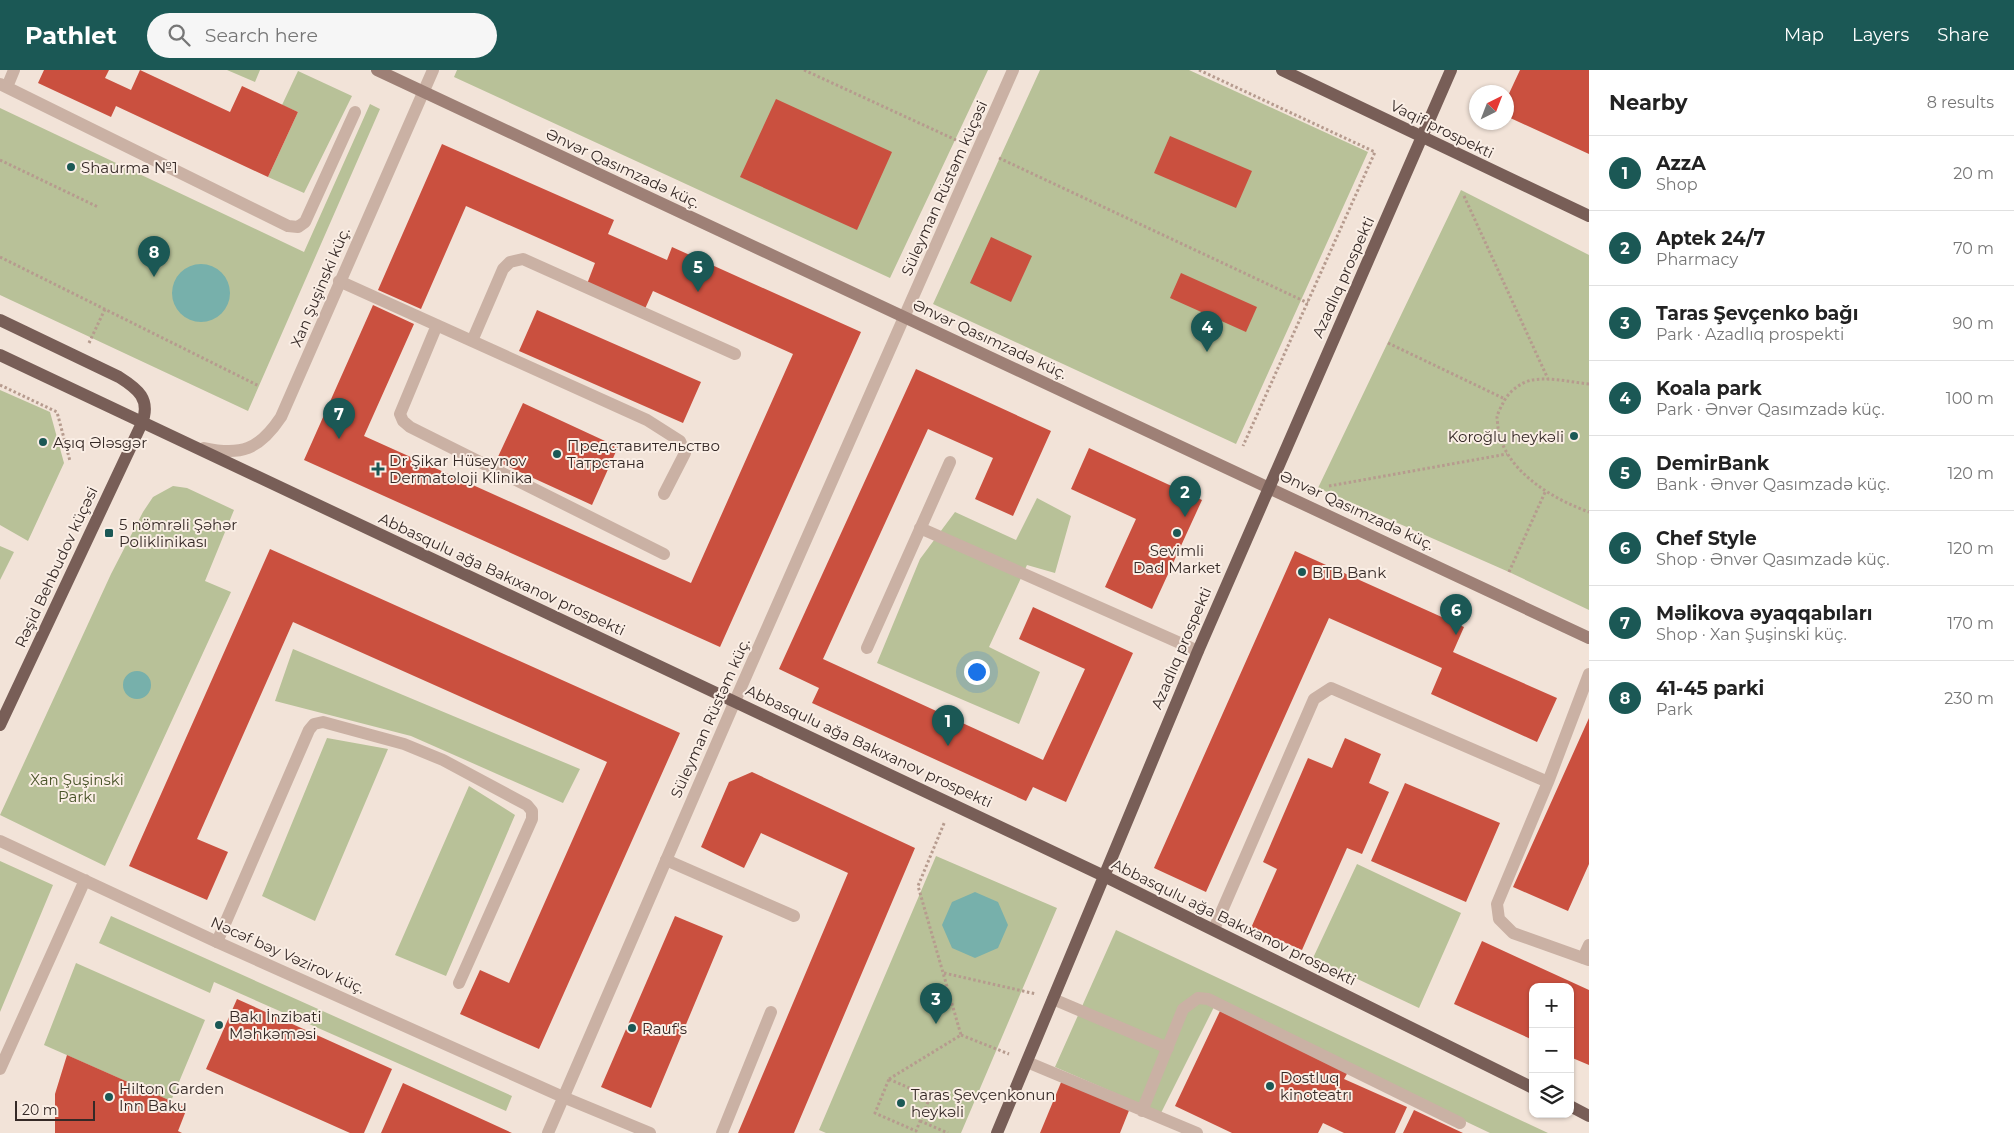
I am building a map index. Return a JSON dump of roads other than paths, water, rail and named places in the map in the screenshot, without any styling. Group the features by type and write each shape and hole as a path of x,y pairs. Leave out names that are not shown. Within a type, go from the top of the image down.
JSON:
{"main road":[{"name":"Ənvər Qasımzadə küç.","path":"377,70 1589,638"},
{"name":"Vaqif prospekti","path":"1282,70 1589,216"},
{"name":"Azadlıq prospekti","path":"997,1133 1268,486 1451,70"},
{"path":"0,320 131,384 145,403 146,408 142,423 0,355"},
{"name":"Abbasqulu ağa Bakıxanov prospekti","path":"142,423 1104,876 1529,1086"},
{"name":"Rəşid Behbudov küçəsi","path":"0,725 142,423"},
{"path":"1574,1108 1589,1116"}],"street":[{"path":"14,70 3,85 288,226 298,227 306,222 355,112"},
{"name":"Xan Şuşinski küç.","path":"186,444 222,452 245,450 255,445 268,434 281,417 433,70"},
{"name":"Süleyman Rüstəm küçəsi","path":"905,318 1014,70"},
{"path":"472,341 503,269 510,262 523,259 735,354"},
{"path":"339,281 647,420 680,441 685,453 664,494"},
{"name":"Süleyman Rüstəm küç.","path":"548,1133 735,701 905,318"},
{"path":"438,325 400,414 403,421 410,427 664,554"},
{"path":"867,648 950,462"},
{"path":"920,528 1198,651"},
{"path":"1589,674 1548,782 1497,904 1499,919 1513,934 1586,959 1589,945"},
{"path":"1214,929 1314,699 1331,688 1548,782"},
{"path":"218,942 309,730 314,724 323,722 404,744 442,760 527,806 532,811 532,819 459,983"},
{"name":"Nəcəf bəy Vəzirov küç.","path":"0,841 218,942 563,1097 650,1133"},
{"path":"666,860 794,916"},
{"path":"0,1069 85,880"},
{"path":"1142,1111 1183,1009 1198,998 1208,999 1460,1123"},
{"path":"1053,999 1168,1048"},
{"path":"722,1133 771,1012"},
{"path":"1027,1062 1197,1133"}],"water":[{"path":"201,264 217,269 225,277 230,293 225,309 217,317 201,322 185,317 177,309 172,293 177,277 185,269"},
{"path":"137,671 147,675 151,685 147,695 137,699 127,695 123,685 127,675"},
{"path":"975,892 998,902 1008,925 998,948 975,958 952,948 942,925 952,902"}],"place":[{"name":"Shaurma №1","path":"71,167"},
{"name":"41-45 parki","path":"154,277"},
{"name":"DemirBank","path":"698,292"},
{"name":"Koala park","path":"1207,352"},
{"name":"Koroğlu heykəli","path":"1574,436"},
{"name":"Mәlikova әyaqqabıları","path":"339,439"},
{"name":"Aşıq Ələsgər","path":"43,442"},
{"name":"Представительство Татрстана","path":"557,454"},
{"name":"Dr Şikar Hüseynov Dermatoloji Klinika","path":"378,469"},
{"name":"Aptek 24/7","path":"1185,517"},
{"name":"5 nömrəli Şəhər Poliklinikası","path":"109,533"},
{"name":"Sevimli Dad Market","path":"1177,533"},
{"name":"BTB Bank","path":"1302,572"},
{"name":"Chef Style","path":"1456,635"},
{"name":"AzzA","path":"948,746"},
{"name":"Taras Şevçenko bağı","path":"936,1024"},
{"name":"Bakı İnzibati Məhkəməsi","path":"219,1025"},
{"name":"Rauf's","path":"632,1028"},
{"name":"Dostluq kinoteatrı","path":"1270,1086"},
{"name":"Hilton Garden Inn Baku","path":"109,1097"},
{"name":"Taras Şevçenkonun heykəli","path":"901,1103"}],"park label":[{"name":"Xan Şuşinski Parkı","path":"77,788"}]}
